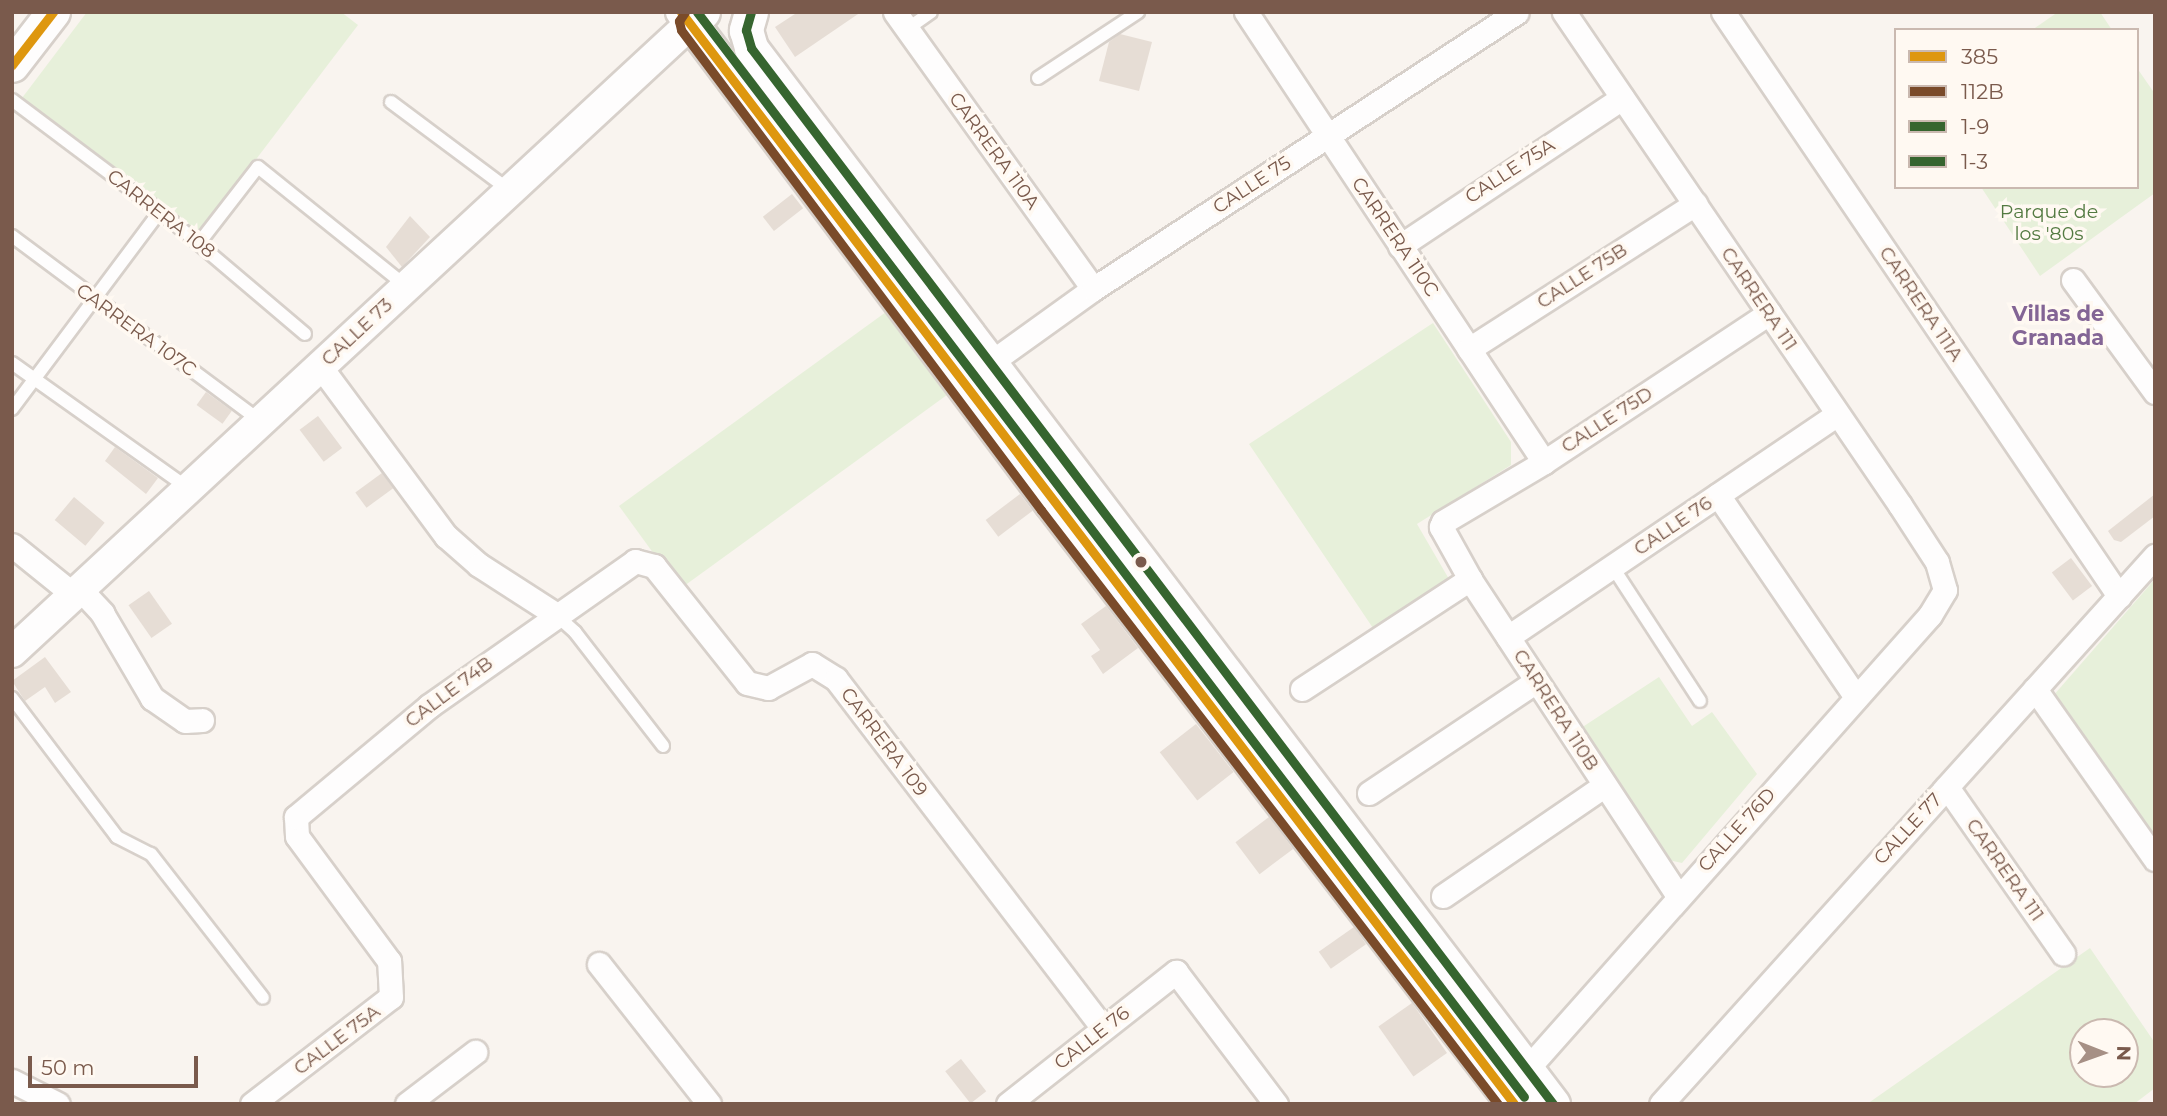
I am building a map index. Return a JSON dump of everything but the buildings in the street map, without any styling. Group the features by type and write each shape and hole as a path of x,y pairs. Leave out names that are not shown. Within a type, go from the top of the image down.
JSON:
{"main road":[{"path":"12,65 53,12"},
{"path":"691,16 1051,503 1514,1104"},
{"path":"748,21 751,48 1553,1104"}],"street":[{"name":"CARRERA 110C","path":"1245,12 1544,461"},
{"name":"CALLE 75","path":"990,363 1093,289 1517,12"},
{"name":"CARRERA 111","path":"1564,12 1937,562 1945,590"},
{"name":"CARRERA 111A","path":"1723,12 2119,596"},
{"name":"CALLE 73","path":"12,652 510,191 691,16"},
{"name":"CARRERA 110A","path":"901,21 1093,289"},
{"name":"CALLE 75A","path":"1401,246 1622,98"},
{"name":"CALLE 75B","path":"1469,349 1695,204"},
{"path":"2073,280 2155,392"},
{"name":"CALLE 75D","path":"1443,522 1544,461 1769,313"},
{"path":"320,366 446,536 480,565 555,614"},
{"name":"CALLE 76","path":"1508,637 1837,414"},
{"path":"1718,495 1856,697"},
{"name":"CARRERA 110B","path":"1443,522 1443,536 1470,579 1678,896"},
{"path":"12,545 102,613 152,698 185,721 202,720"},
{"name":"CALLE 77","path":"1661,1104 2155,556"},
{"name":"CARRERA 109","path":"626,565 644,561 654,566 747,683 768,688 812,664 836,680 1103,1028"},
{"name":"CALLE 74B","path":"388,961 297,836 293,826 303,810 429,706 626,565"},
{"path":"1302,689 1470,579"},
{"name":"CALLE 76D","path":"1527,1069 1940,604 1945,590"},
{"path":"1369,793 1536,681"},
{"path":"2035,689 2155,859"},
{"path":"1443,896 1605,785"},
{"name":"CARRERA 111","path":"1947,787 2063,953"},
{"name":"CALLE 75A","path":"253,1104 391,997 388,961"},
{"path":"599,964 709,1104"},
{"name":"CALLE 76","path":"1008,1104 1176,972 1276,1104"},
{"path":"407,1104 475,1052"},
{"path":"12,1081 58,1104"}],"lane":[{"path":"901,21 931,12"},
{"path":"1038,78 1138,12"},
{"name":"CARRERA 108","path":"12,100 160,211 305,334"},
{"path":"391,102 510,191"},
{"path":"198,243 258,167 406,286"},
{"path":"12,409 160,211"},
{"name":"CARRERA 107C","path":"12,236 94,301 260,421"},
{"path":"12,363 188,488"},
{"path":"1612,566 1700,701"},
{"path":"555,614 575,632 663,746"},
{"path":"12,698 117,837 152,854 263,998"}],"green space":[{"path":"87,12 341,12 358,25 200,233 22,98"},
{"path":"2058,12 2100,12 2111,28 2035,28"},
{"name":"Parque de los '80s","path":"2139,71 2155,94 2155,193 2040,276 1982,189 2139,189"},
{"path":"886,312 947,395 680,589 619,506"},
{"path":"1433,323 1511,442 1511,465 1417,524 1453,586 1377,634 1249,444"},
{"path":"2155,579 2155,841 2053,696"},
{"path":"1659,677 1692,726 1712,712 1757,774 1682,863 1664,859 1581,728"},
{"path":"2090,948 2138,1018 2069,1018 2069,1088 2139,1088 2139,1020 2155,1043 2155,1088 2134,1104 1867,1104"}],"transit line":[{"name":"385","path":"12,65 53,12"},
{"name":"385","path":"681,12 1514,1104"},
{"name":"112B","path":"685,12 679,21 681,30 1041,510 1498,1104"},
{"name":"1-9","path":"697,12 1524,1097"},
{"name":"1-3","path":"751,12 746,30 751,48 1553,1104"}],"district":[{"name":"Villas de Granada","path":"2058,326"}]}
